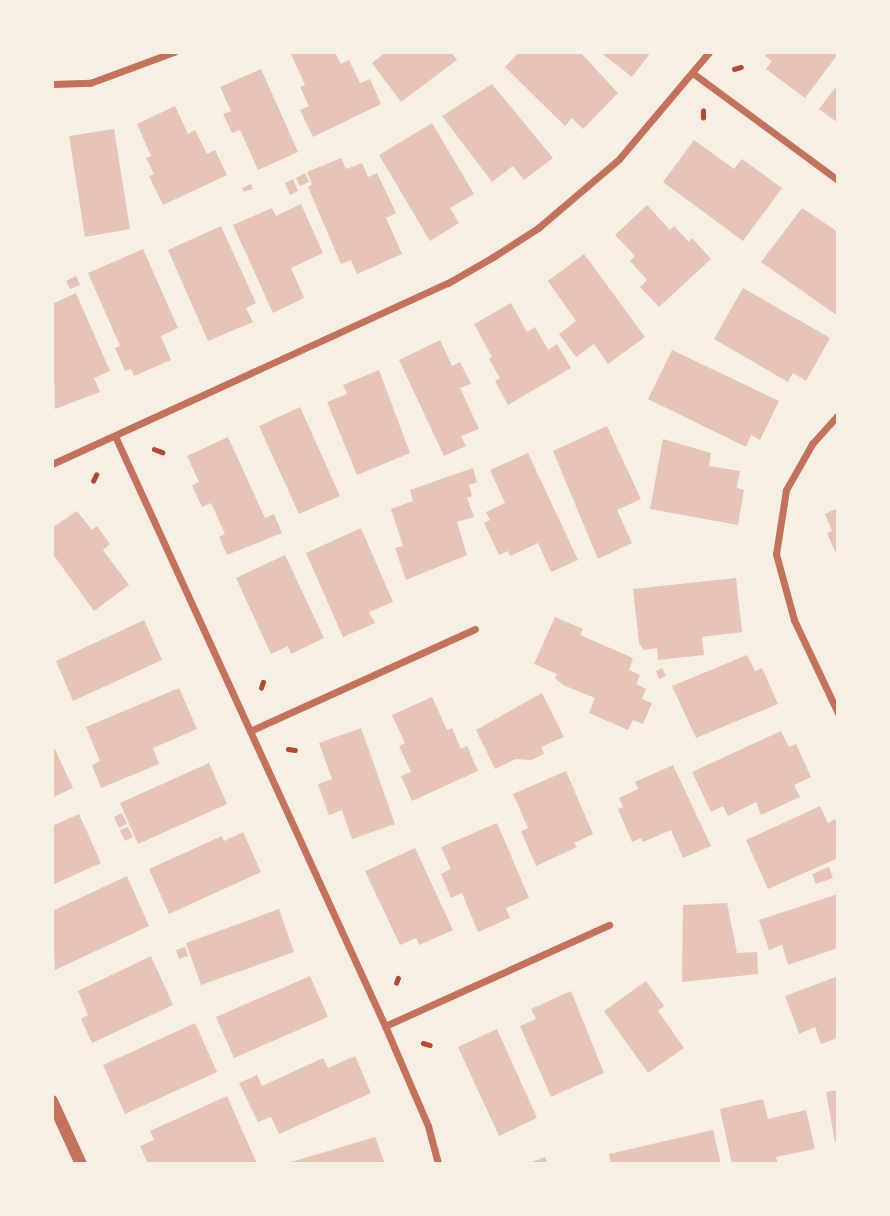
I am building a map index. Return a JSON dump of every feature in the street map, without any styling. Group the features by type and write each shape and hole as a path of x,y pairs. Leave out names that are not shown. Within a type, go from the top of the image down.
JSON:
{"street":[{"path":"52,84 90,83 174,52"},
{"path":"52,464 448,283 493,257 538,228 619,159 694,74 709,52"},
{"path":"694,74 838,180"},
{"path":"838,415 812,444 786,490 776,554 794,620 838,713"},
{"path":"115,436 385,1026 428,1126 438,1164"},
{"path":"250,731 475,629"},
{"path":"385,1026 609,925"},
{"path":"52,1101 81,1164"}],"path":[{"path":"734,69 741,67"},
{"path":"703,118 704,111"},
{"path":"155,449 162,452"},
{"path":"288,749 295,750"},
{"path":"423,1043 430,1045"}],"building":[{"path":"290,52 335,52 341,64 349,60 360,83 370,79 381,104 313,137 300,110 309,106 300,87 305,85"},
{"path":"386,52 451,52 457,60 401,102 372,63"},
{"path":"519,52 580,52 618,93 583,129 572,118 565,126 505,67"},
{"path":"600,52 651,52 632,77"},
{"path":"768,52 838,54 805,98 766,69 772,61 765,56"},
{"path":"261,69 298,152 258,170 240,130 232,133 223,114 231,111 220,87"},
{"path":"492,84 553,158 524,180 513,166 492,182 442,116"},
{"path":"838,84 838,123 819,109"},
{"path":"175,106 188,134 195,130 207,154 215,150 227,175 163,205 149,176 154,174 146,158 151,156 137,124"},
{"path":"432,123 474,194 450,208 459,223 430,241 379,155"},
{"path":"114,129 130,229 85,237 69,136"},
{"path":"694,140 734,169 742,159 782,188 743,241 663,182"},
{"path":"341,158 346,169 362,163 368,177 377,173 396,213 386,218 402,254 357,274 351,260 341,264 308,187 312,184 307,172"},
{"path":"305,173 309,182 300,186 296,178"},
{"path":"293,179 298,191 290,195 285,183"},
{"path":"251,184 253,189 244,192 242,188"},
{"path":"301,204 323,253 291,268 304,298 273,313 233,225 272,208 276,216"},
{"path":"647,205 670,230 674,226 689,242 692,238 711,259 659,307 640,287 647,280 630,261 635,256 615,235"},
{"path":"802,208 838,232 838,316 761,262"},
{"path":"221,226 256,303 246,308 253,322 208,341 168,250"},
{"path":"143,249 178,328 161,336 171,360 134,376 131,369 125,371 115,348 120,346 88,273"},
{"path":"584,254 645,337 608,364 594,344 576,357 559,334 576,321 548,281"},
{"path":"76,276 80,285 70,289 66,281"},
{"path":"743,288 830,338 806,381 793,373 788,382 714,339"},
{"path":"76,293 110,371 94,378 100,392 55,409 52,304"},
{"path":"511,303 527,332 535,327 548,350 557,344 571,368 508,405 495,381 500,378 489,359 492,357 474,324"},
{"path":"440,340 452,366 460,362 471,384 460,388 479,429 461,436 466,446 444,456 399,360"},
{"path":"672,350 779,401 760,440 751,435 746,447 648,399"},
{"path":"379,370 410,453 357,475 327,402 347,394 343,385"},
{"path":"300,407 340,496 299,514 259,426"},
{"path":"607,426 641,499 617,510 632,543 598,559 553,451"},
{"path":"228,437 265,518 274,514 282,533 227,555 219,537 225,534 211,503 202,507 192,485 199,482 187,456"},
{"path":"663,439 711,453 709,466 740,471 737,488 744,490 738,525 650,509"},
{"path":"528,453 578,560 551,572 538,543 510,556 508,551 499,555 484,523 490,520 486,512 505,503 490,470"},
{"path":"473,468 477,482 469,485 472,496 467,498 474,517 457,522 467,555 406,580 395,548 403,546 391,509 413,501 410,490"},
{"path":"838,508 838,558 827,533 832,531 825,514"},
{"path":"77,511 92,530 97,526 110,544 103,550 129,585 94,611 52,553 52,528"},
{"path":"361,528 393,602 369,612 375,623 343,637 306,553"},
{"path":"285,555 324,638 291,654 288,646 271,654 236,578"},
{"path":"736,578 742,632 702,637 704,655 658,660 657,648 644,650 639,643 633,589"},
{"path":"555,617 583,629 580,635 633,658 629,670 640,675 636,684 646,689 642,699 652,703 643,724 633,720 628,730 589,713 595,698 563,685 555,678 557,674 534,664"},
{"path":"144,620 162,660 73,701 56,661"},
{"path":"747,655 755,671 762,668 778,704 696,738 672,686"},
{"path":"662,668 666,676 659,679 656,671"},
{"path":"179,688 197,729 153,748 159,764 101,788 92,765 100,761 86,727"},
{"path":"542,693 564,737 541,747 544,754 531,760 516,759 495,769 476,730"},
{"path":"432,697 447,730 452,728 461,749 467,746 478,771 412,801 401,776 411,772 399,746 405,743 392,715"},
{"path":"361,728 395,824 352,839 342,810 329,815 318,784 332,779 319,743"},
{"path":"781,731 789,747 796,744 811,777 794,785 800,797 761,815 756,802 728,816 723,806 711,812 692,772"},
{"path":"52,743 73,788 52,798"},
{"path":"209,763 227,804 138,844 120,803"},
{"path":"673,765 711,846 683,858 671,830 643,842 641,838 632,842 618,809 623,807 619,798 638,789 635,782"},
{"path":"566,771 593,834 574,843 577,847 536,866 521,831 528,828 513,794"},
{"path":"820,806 828,823 835,819 838,824 838,858 768,889 746,840"},
{"path":"122,813 127,824 119,828 114,817"},
{"path":"79,814 101,863 52,885 52,826"},
{"path":"497,823 529,898 506,908 510,918 478,932 462,893 451,898 441,874 451,869 441,847"},
{"path":"128,827 133,837 125,841 120,830"},
{"path":"243,832 261,872 169,914 149,869 222,836 224,841"},
{"path":"415,848 453,930 419,945 416,938 400,945 365,871"},
{"path":"829,867 833,878 816,884 812,874"},
{"path":"127,876 149,926 55,970 52,911"},
{"path":"838,894 838,948 788,965 782,945 769,950 759,920"},
{"path":"727,903 737,953 757,952 758,974 682,982 683,905"},
{"path":"279,909 294,952 201,985 186,943"},
{"path":"185,947 188,956 179,959 176,950"},
{"path":"151,956 173,1005 92,1043 81,1019 88,1015 78,991"},
{"path":"310,976 328,1017 234,1058 216,1017"},
{"path":"838,976 838,1038 821,1044 815,1027 799,1034 785,996"},
{"path":"646,981 664,1006 658,1011 684,1048 648,1073 604,1011"},
{"path":"571,991 604,1073 551,1097 520,1026 536,1019 531,1009"},
{"path":"195,1023 217,1072 125,1114 103,1065"},
{"path":"497,1029 537,1118 499,1136 458,1047"},
{"path":"355,1056 371,1093 279,1134 271,1117 258,1122 239,1083 257,1075 262,1086 323,1058 328,1068"},
{"path":"838,1090 838,1142 835,1142 826,1092"},
{"path":"227,1096 257,1164 148,1164 140,1146 154,1140 150,1131"},
{"path":"763,1099 768,1119 806,1110 815,1149 776,1157 778,1164 732,1164 720,1109"},
{"path":"713,1130 721,1164 611,1164 609,1154"},
{"path":"375,1137 385,1164 288,1164 288,1163"},
{"path":"545,1157 548,1164 529,1164 529,1163"}]}
